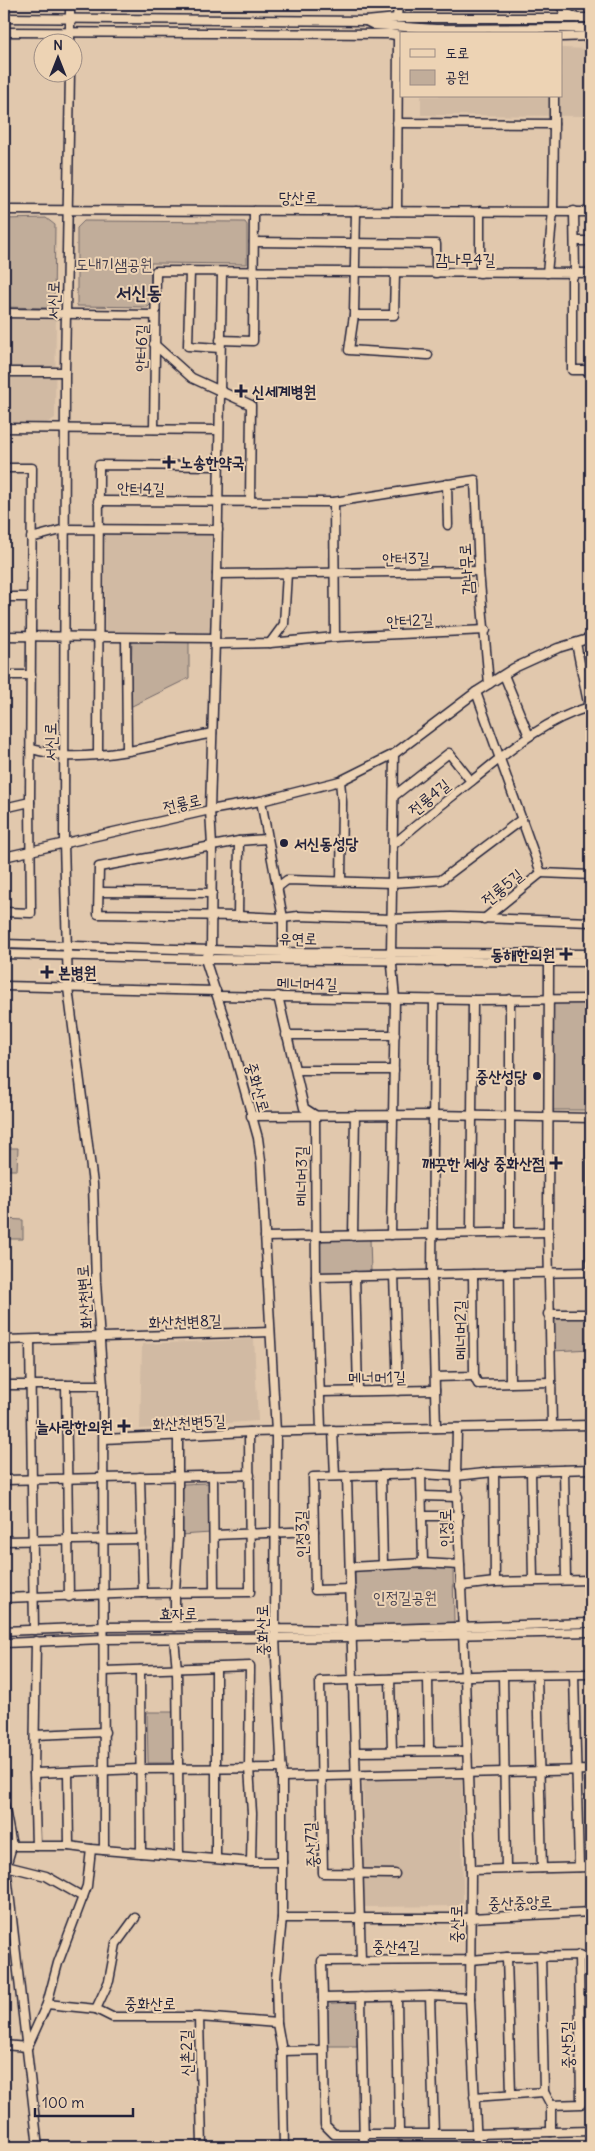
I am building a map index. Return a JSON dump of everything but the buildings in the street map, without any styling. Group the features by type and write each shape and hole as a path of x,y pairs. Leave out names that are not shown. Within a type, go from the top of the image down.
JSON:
{"street":[{"path":"70,4 70,32"},
{"path":"398,4 398,18"},
{"path":"558,4 565,12 578,18"},
{"path":"4,18 366,21 398,18 591,18"},
{"path":"366,21 374,24 436,28 591,28"},
{"path":"398,211 397,35 395,31 429,31 436,28"},
{"path":"4,32 32,32"},
{"path":"82,33 397,35"},
{"path":"562,37 591,36"},
{"name":"서신로","path":"66,951 64,844 65,372 70,82"},
{"path":"547,273 553,211 554,98"},
{"path":"397,123 554,124"},
{"name":"당산로","path":"4,210 591,212"},
{"path":"190,271 188,346 253,341 254,210"},
{"path":"356,211 354,315 349,350 428,356"},
{"path":"480,211 480,273"},
{"path":"574,211 575,273 572,278 572,370 591,370"},
{"path":"575,241 591,241"},
{"path":"254,242 436,244 436,273"},
{"name":"안터6길","path":"154,429 156,271 356,273"},
{"path":"205,959 211,951 212,846 210,810 218,530 222,272"},
{"name":"감나무4길","path":"356,273 591,274"},
{"path":"354,315 394,315 395,273"},
{"path":"4,313 155,315"},
{"path":"154,344 192,378 251,405 250,502"},
{"path":"4,372 65,372"},
{"path":"4,428 190,430 218,434"},
{"name":"안터4길","path":"218,466 99,465 98,501 334,502"},
{"path":"4,468 32,468 31,913 4,912"},
{"name":"감나무로","path":"334,502 475,480 479,571 486,630 489,684"},
{"name":"감나무로","path":"446,484 448,525"},
{"path":"98,501 98,754"},
{"path":"334,502 335,637"},
{"path":"31,538 65,529 218,530"},
{"name":"안터3길","path":"217,574 479,571"},
{"path":"270,643 284,624 287,573"},
{"path":"4,597 31,597"},
{"name":"안터2길","path":"4,636 270,643 335,637 486,630"},
{"path":"126,638 127,750"},
{"name":"전룡로","path":"4,857 210,810 261,801 340,781 394,754 476,692 530,660 591,638"},
{"path":"576,642 591,718"},
{"path":"4,675 31,675"},
{"path":"504,675 529,736"},
{"name":"전룡5길","path":"99,892 98,914 283,918 298,916 484,919 541,873 501,757 476,692"},
{"path":"471,781 529,736 572,712 589,707"},
{"path":"31,749 64,756 98,754 212,733"},
{"name":"전룡4길","path":"393,845 471,781 449,753 394,796"},
{"name":"전룡4길","path":"394,754 391,957 396,999"},
{"path":"340,781 342,802 341,880"},
{"path":"261,801 283,918 283,952"},
{"path":"4,808 30,802"},
{"path":"278,887 287,880 341,880 392,883 441,880 522,819"},
{"path":"212,892 99,892 99,867 239,841 267,839"},
{"path":"238,916 239,841"},
{"path":"541,873 591,875"},
{"path":"484,919 591,922"},
{"name":"유연로","path":"4,944 66,951 205,959 591,954"},
{"name":"유연로","path":"4,954 66,951 211,951 591,962"},
{"name":"화산천변로","path":"66,951 68,988 93,1184 103,1385 104,1850"},
{"name":"중화산로","path":"205,959 217,993 262,1161 276,1432 275,1638 282,1768 282,1918 276,1978 277,2023 282,2051 284,2147"},
{"path":"549,962 548,1314 552,1426"},
{"name":"메너머4길","path":"4,986 396,999 591,999"},
{"path":"278,996 304,1108 315,1115"},
{"path":"391,1235 396,999"},
{"path":"433,1235 434,999"},
{"path":"510,999 510,1232"},
{"path":"471,1233 473,1000"},
{"path":"286,1034 395,1035"},
{"path":"296,1070 394,1070"},
{"path":"251,1116 434,1114 591,1118 591,1272 316,1277"},
{"name":"메너머3길","path":"315,1115 316,1237"},
{"path":"353,1236 355,1115"},
{"path":"265,1237 548,1232"},
{"name":"메너머2길","path":"433,1235 432,1275 435,1390"},
{"path":"316,1237 321,1430"},
{"name":"메너머2길","path":"435,1377 474,1376 473,1274"},
{"path":"509,1274 510,1383"},
{"path":"355,1276 358,1391"},
{"path":"394,1276 398,1391"},
{"path":"548,1314 591,1314"},
{"name":"화산천변8길","path":"4,1340 270,1332"},
{"path":"30,1340 34,1630"},
{"path":"474,1376 478,1384 551,1382"},
{"path":"4,1385 103,1385"},
{"path":"66,1385 69,1597"},
{"path":"435,1390 436,1428"},
{"name":"메너머1길","path":"320,1392 435,1390"},
{"path":"276,1432 591,1425"},
{"name":"인정로","path":"457,1428 456,1476 462,1630"},
{"path":"334,1430 335,1476"},
{"path":"4,1598 175,1592 250,1592 249,1432"},
{"name":"화산천변5길","path":"104,1439 276,1432"},
{"path":"175,1627 178,1538 178,1436"},
{"name":"인정3길","path":"351,1589 316,1590 313,1477 421,1474 456,1476 494,1472 591,1469"},
{"path":"564,1470 566,1580"},
{"path":"531,1471 533,1581"},
{"path":"494,1472 495,1582"},
{"path":"421,1474 423,1564"},
{"path":"4,1480 250,1475"},
{"path":"381,1475 383,1565"},
{"path":"214,1476 214,1592"},
{"path":"347,1476 361,1960"},
{"path":"140,1477 143,1593"},
{"path":"422,1496 458,1497"},
{"path":"422,1517 459,1516"},
{"path":"215,1535 314,1531"},
{"path":"4,1541 142,1539"},
{"path":"350,1566 460,1565"},
{"path":"460,1586 495,1582 591,1580"},
{"name":"효자로","path":"4,1643 103,1639 275,1638 591,1623"},
{"name":"효자로","path":"4,1631 103,1627 257,1626 352,1634"},
{"name":"효자로","path":"462,1630 591,1632"},
{"name":"중산로","path":"462,1630 471,1870 470,1998 477,2147"},
{"path":"174,1639 177,1669 179,1856"},
{"path":"36,1641 34,1773 36,1846"},
{"path":"104,1671 250,1666 249,1768 252,1813 251,1862"},
{"path":"216,1668 216,1858"},
{"path":"140,1670 141,1853"},
{"path":"353,1680 591,1674"},
{"path":"503,1675 506,1868"},
{"path":"574,1675 579,1867"},
{"path":"537,1676 542,1868"},
{"path":"428,1677 429,1750"},
{"path":"390,1679 392,1751"},
{"name":"중산7길","path":"353,1680 320,1681 323,1874 395,1874"},
{"path":"35,1735 105,1732"},
{"path":"355,1752 467,1751"},
{"path":"34,1773 104,1770 282,1768"},
{"path":"282,1777 591,1770"},
{"path":"68,1772 69,1846"},
{"path":"4,1804 8,1846 5,1867 38,2147"},
{"path":"8,1846 69,1846 91,1850 251,1862 282,1862"},
{"path":"27,2047 47,2004 58,1963 88,1886 91,1850"},
{"path":"5,1867 46,1876 83,1897"},
{"path":"471,1870 591,1867"},
{"name":"중산중앙로","path":"282,1918 470,1918 591,1912"},
{"name":"중화산로","path":"135,1918 116,1944 109,1981 96,2009 112,2017 199,2017 277,2023"},
{"name":"중산5길","path":"551,2105 581,2104 582,2050 579,1955"},
{"name":"중산5길","path":"541,1956 544,2092"},
{"path":"470,1960 507,1957 591,1956"},
{"path":"507,1957 511,2093"},
{"name":"중산4길","path":"323,1998 322,1961 470,1960"},
{"path":"397,1996 399,2134"},
{"path":"430,1996 434,2134"},
{"path":"470,1998 430,1996 323,1998 324,2125 334,2134 476,2134 591,2131"},
{"path":"360,1997 364,2147"},
{"path":"47,2004 96,2009"},
{"name":"신촌2길","path":"199,2017 202,2147"},
{"path":"4,2045 27,2047"},
{"path":"282,2051 324,2050"},
{"path":"582,2050 591,2050"},
{"path":"474,2097 544,2092 551,2105 551,2132"}],"shaded area":[{"path":"562,48 591,49 591,116 421,115 421,98 562,98"},
{"path":"56,315 55,418 47,423 4,422 4,316"},
{"path":"212,533 211,632 105,631 105,534"},
{"path":"254,1339 258,1421 140,1429 142,1344"},
{"path":"462,1778 463,1906 364,1907 363,1779"}],"green space":[{"path":"46,218 55,225 54,304 48,308 4,307 4,219"},
{"name":"도내기샘공원","path":"84,221 245,222 247,225 247,264 151,263 150,305 148,307 77,306 77,228"},
{"path":"132,640 189,642 189,678 130,707"},
{"path":"553,1001 591,1002 591,1110 553,1110"},
{"path":"4,1148 18,1148 17,1170 4,1170"},
{"path":"4,1219 23,1220 23,1239 4,1239"},
{"path":"370,1239 371,1271 323,1273 320,1271 320,1245 323,1240"},
{"path":"591,1318 591,1349 553,1351 553,1321 555,1319"},
{"path":"208,1483 211,1487 211,1533 180,1535 180,1490 183,1484"},
{"name":"인정길공원","path":"453,1568 454,1622 359,1625 355,1622 355,1570"},
{"path":"147,1712 175,1712 176,1763 148,1763"},
{"path":"357,2000 357,2046 325,2046 325,2001"}],"place":[{"name":"신세계병원","path":"241,391"},
{"name":"노송한약국","path":"169,462"},
{"name":"서신동성당","path":"284,843"},
{"name":"동해한의원","path":"566,954"},
{"name":"본병원","path":"47,972"},
{"name":"중산성당","path":"537,1076"},
{"name":"깨끗한 세상 중화산점","path":"556,1163"},
{"name":"늘사랑한의원","path":"124,1426"}],"district":[{"name":"서신동","path":"139,292"}]}
